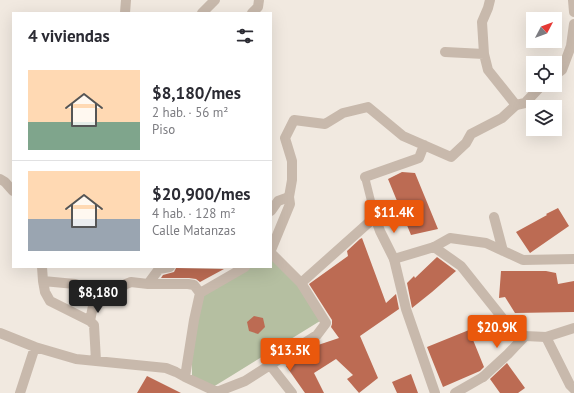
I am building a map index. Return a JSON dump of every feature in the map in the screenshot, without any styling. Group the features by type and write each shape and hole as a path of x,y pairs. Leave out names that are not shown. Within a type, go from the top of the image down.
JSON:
{"street":[{"path":"125,12 126,0"},
{"path":"203,12 215,0"},
{"path":"253,12 258,6 259,0"},
{"path":"490,0 482,22 484,54 488,70 516,105"},
{"path":"573,0 574,12"},
{"path":"562,70 571,46 574,24"},
{"path":"445,52 484,54"},
{"path":"272,248 290,204 289,197 292,180 292,161 286,138 294,120 325,124 343,114 368,107 404,136 451,157 466,143 470,134 502,118 516,105 525,103 535,92"},
{"path":"365,177 419,158 424,145"},
{"path":"0,179 12,190"},
{"path":"272,210 278,201 289,197"},
{"path":"301,283 375,217 380,231 394,259 406,309 435,393"},
{"path":"494,217 503,251"},
{"path":"394,259 434,247 450,238 486,243 523,260 574,259"},
{"path":"434,247 461,266 504,320 525,336 546,337 574,328"},
{"path":"0,333 35,347 76,359 166,368 217,393 244,381 317,335 326,323 301,283 272,254"},
{"path":"42,268 45,292 50,301 90,321 94,325 96,361"},
{"path":"148,284 159,268"},
{"path":"185,377 200,293 243,268"},
{"path":"43,281 75,284 109,294 114,293 131,282 148,284 188,284 194,286 200,293"},
{"path":"90,321 96,291"},
{"path":"456,393 482,377 508,354 525,336"},
{"path":"546,337 570,385 574,389"},
{"path":"20,393 35,347"},
{"path":"270,365 292,393"}],"lane":[{"path":"365,177 375,217"}],"green space":[{"path":"272,259 301,284 320,321 213,387 192,380 192,351 203,296 247,268 272,268"}],"building":[{"path":"402,172 415,173 438,229 411,235 388,179"},
{"path":"558,208 569,226 530,253 516,232"},
{"path":"362,238 386,303 396,294 399,309 360,336 378,378 359,393 347,379 353,375 336,359 314,373 324,393 305,393 286,366 312,347 339,338 331,327 332,320 309,284 348,256 347,251"},
{"path":"437,257 456,271 412,308 407,283 414,276 415,278"},
{"path":"176,268 224,269 200,282 196,279 189,278 161,278 163,275 174,272"},
{"path":"501,271 546,271 556,273 558,284 574,281 574,312 515,313 505,297 499,298"},
{"path":"254,316 263,318 265,327 258,334 249,331 247,322"},
{"path":"469,330 484,367 480,371 443,387 427,347"},
{"path":"507,363 525,388 518,393 500,393 490,379"},
{"path":"411,374 418,393 397,393 392,382"},
{"path":"147,376 181,393 137,393"}]}
